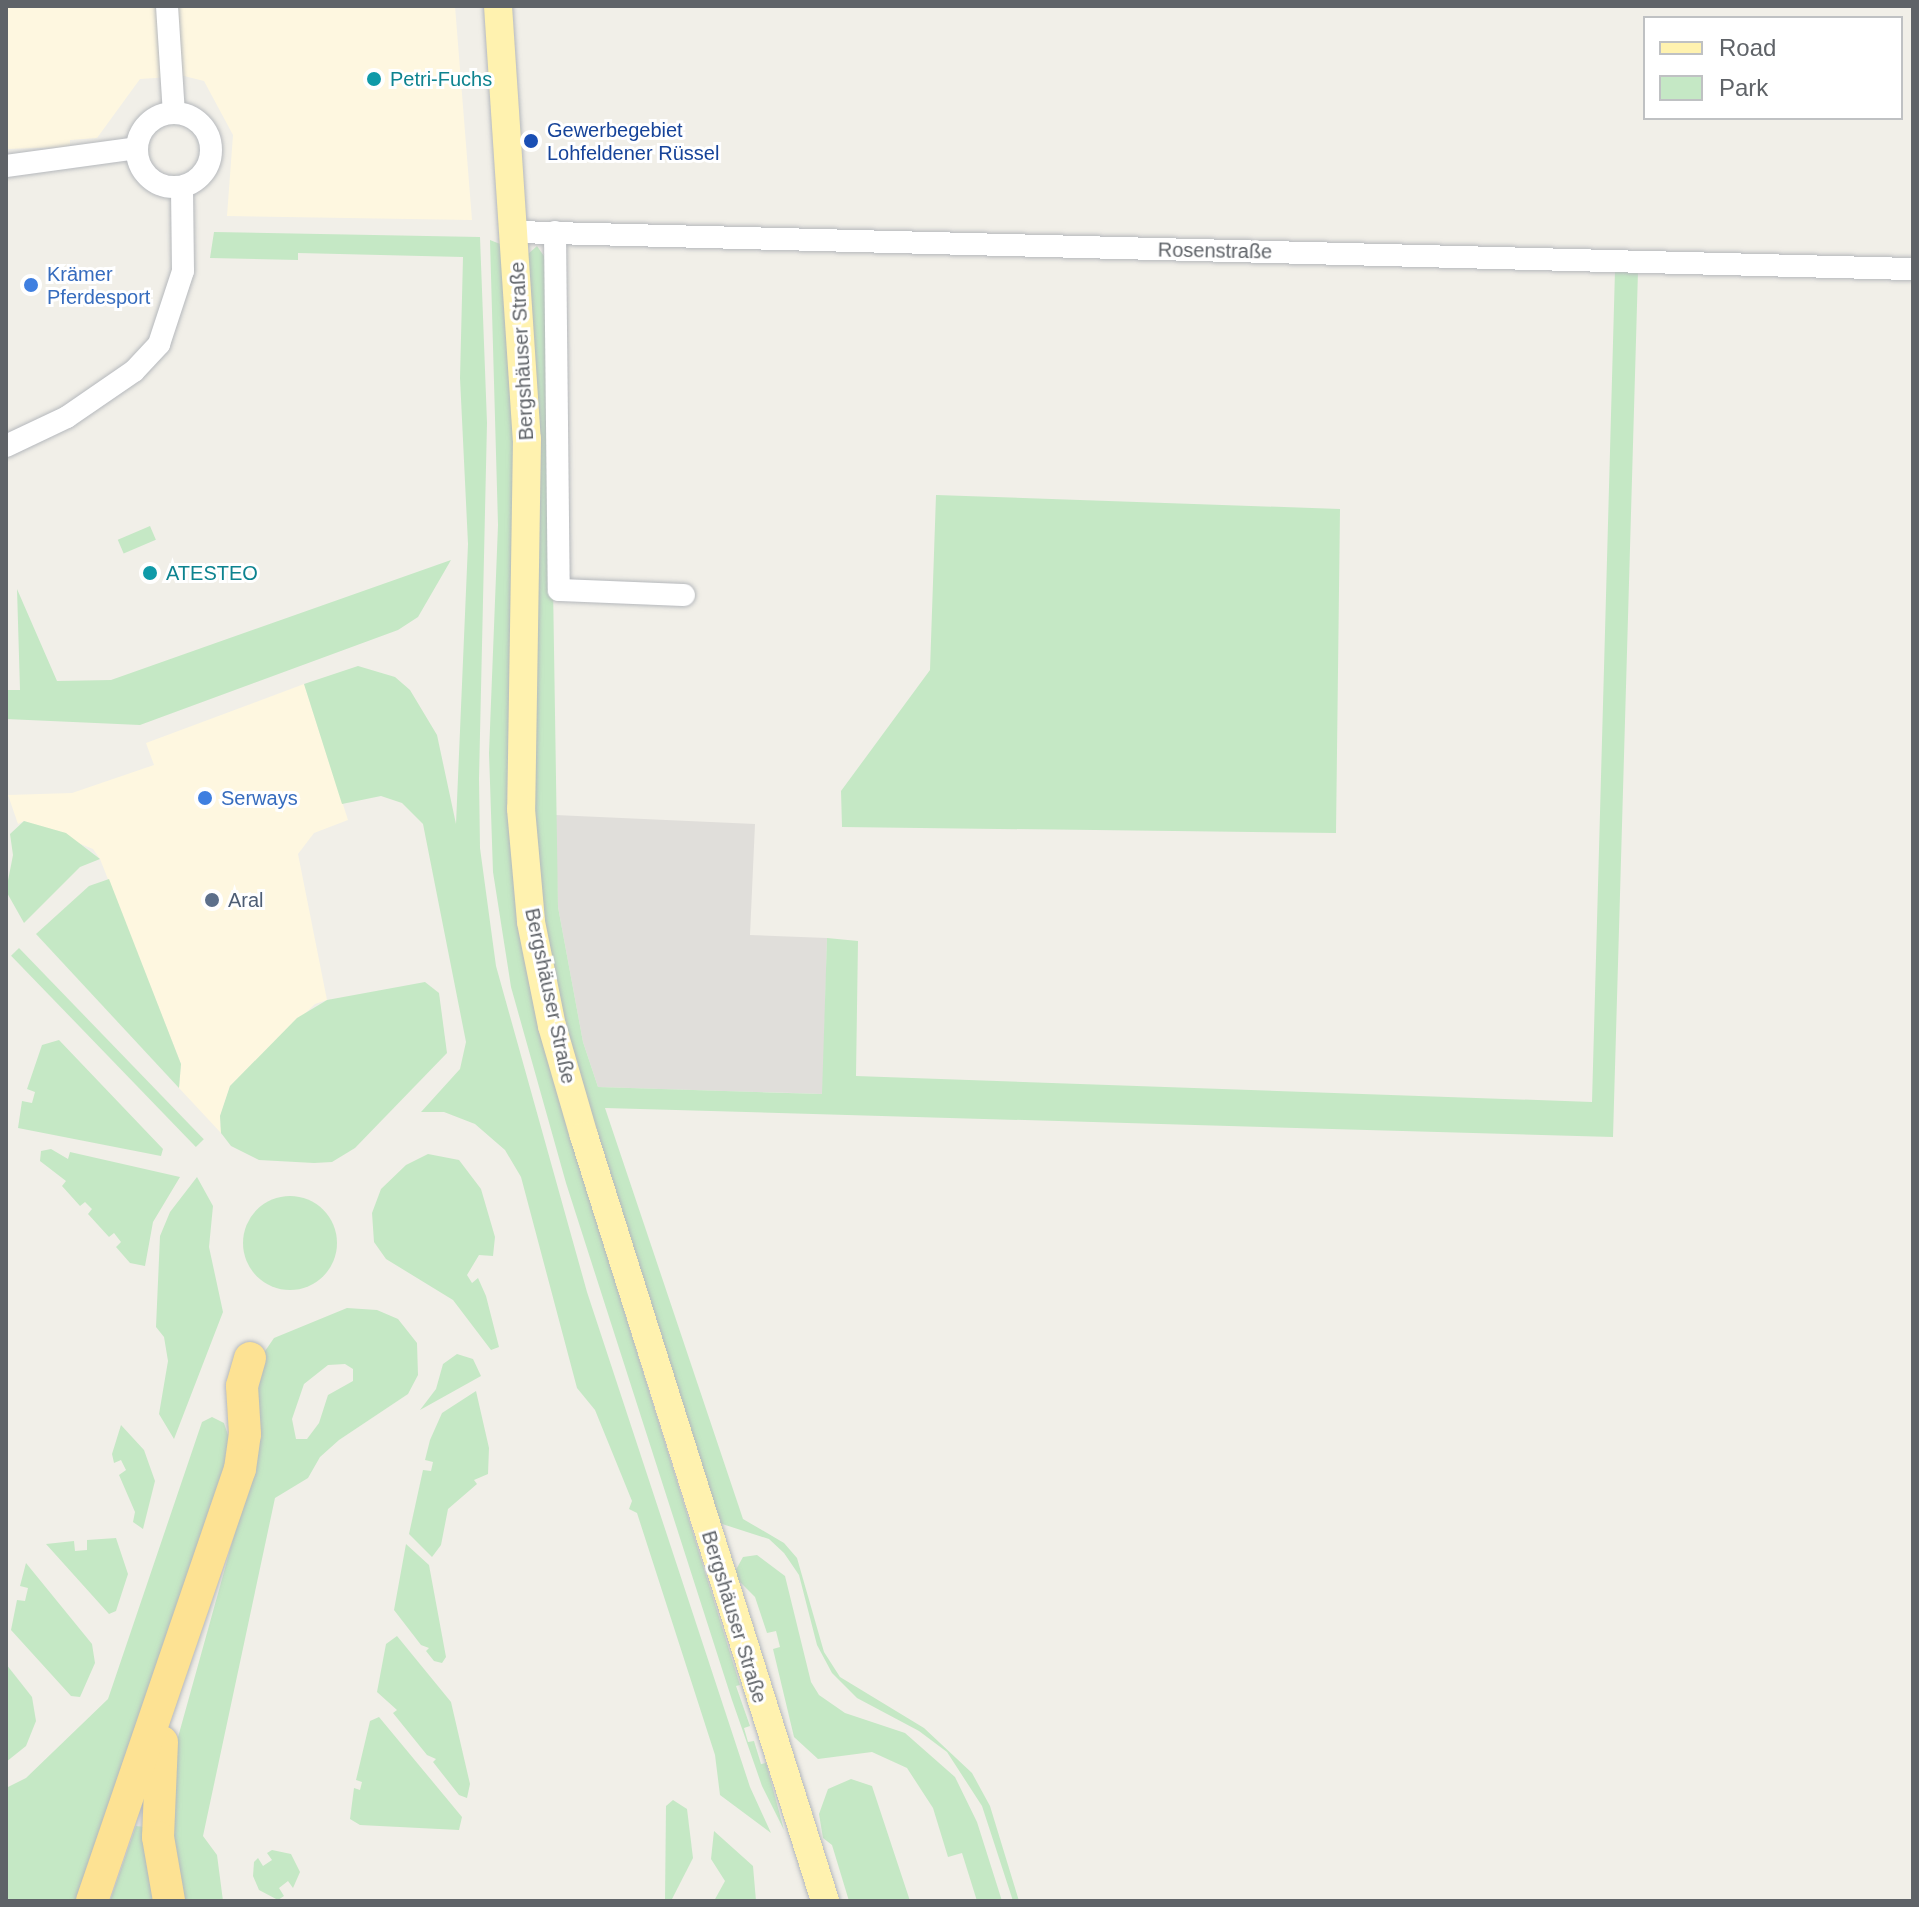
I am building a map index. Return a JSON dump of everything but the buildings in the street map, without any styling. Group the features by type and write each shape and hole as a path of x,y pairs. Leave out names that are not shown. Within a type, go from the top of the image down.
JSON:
{"highway":[{"path":"92,1901 240,1469 245,1434 242,1386 250,1358"},
{"path":"169,1682 157,1796 169,1901"}],"main road":[{"name":"Bergshäuser Straße","path":"498,6 516,232 529,536 521,809 538,959 588,1149 825,1901"}],"street":[{"path":"167,6 174,113"},
{"path":"174,113 145,127 137,148 150,179 182,187"},
{"path":"174,113 204,127 211,148 206,169 182,187"},
{"path":"6,166 137,148"},
{"path":"6,446 77,411 134,371 159,344 183,271 182,187"},
{"name":"Rosenstraße","path":"516,232 1913,269"},
{"name":"Bergshäuser Straße","path":"555,232 554,479 559,590 684,595"}],"shaded area":[{"path":"6,6 455,6 472,220 227,216 233,135 204,81 184,76 140,79 97,138 70,140 70,147 6,149"},
{"path":"304,684 348,820 314,833 298,854 327,1000 315,1004 230,1086 220,1116 221,1133 179,1088 181,1064 100,859 93,849 24,821 18,824 8,795 72,793 154,765 146,743"},
{"path":"555,815 755,824 750,935 827,938 823,1094 598,1087 583,1042 558,907"}],"green space":[{"path":"214,232 480,237 487,423 480,848 496,966 587,1292 750,1787 771,1833 720,1795 715,1755 637,1513 629,1509 632,1501 595,1410 577,1388 521,1177 505,1150 475,1124 444,1112 421,1112 460,1069 466,1042 423,824 402,803 381,796 342,804 304,684 358,666 395,677 410,690 437,735 456,824 468,544 460,378 463,257 298,253 298,260 210,258"},
{"path":"490,240 505,246 518,445 507,792 517,924 537,1021 572,1143 740,1685 736,1686 750,1726 744,1728 748,1742 754,1741 761,1764 766,1763 784,1830 762,1786 732,1700 566,1183 511,987 493,872 489,753 498,525"},
{"path":"537,246 548,262 558,907 583,1042 598,1087 822,1094 827,938 858,941 856,1076 1592,1102 1615,270 1638,271 1613,1137 605,1108 743,1519 784,1543 797,1558 824,1652 840,1677 924,1728 972,1773 990,1806 1019,1901 1013,1901 982,1806 947,1752 919,1731 857,1698 832,1673 817,1645 799,1575 784,1553 769,1539 716,1522 552,985 531,824 528,254"},
{"path":"936,495 1340,509 1336,833 842,827 841,791 930,670"},
{"path":"150,526 156,540 124,553 118,540"},
{"path":"451,560 418,617 398,630 140,725 6,719 6,690 20,690 17,589 57,681 111,680"},
{"path":"24,821 66,833 100,859 80,867 24,923 6,891 13,855 10,834"},
{"path":"109,879 181,1064 179,1088 36,934 89,886"},
{"path":"19,948 204,1139 196,1147 11,956"},
{"path":"425,982 439,993 447,1053 355,1148 332,1162 314,1163 259,1160 231,1146 221,1133 220,1116 230,1086 297,1018 327,1000"},
{"path":"59,1040 163,1149 161,1156 18,1128 22,1101 32,1103 35,1092 27,1089 42,1045"},
{"path":"51,1149 68,1159 70,1152 180,1177 153,1222 145,1266 130,1263 116,1247 121,1242 114,1233 109,1237 88,1214 92,1209 85,1202 80,1206 62,1186 66,1181 40,1161 41,1151"},
{"path":"428,1154 459,1160 481,1189 495,1237 493,1256 479,1255 467,1275 472,1283 478,1278 486,1296 499,1347 491,1350 453,1300 386,1259 374,1242 372,1213 381,1189 406,1165"},
{"path":"197,1177 213,1206 209,1247 223,1312 174,1439 159,1414 168,1361 164,1337 156,1327 160,1236 170,1212"},
{"path":"290,1196 308,1199 323,1210 334,1225 337,1243 334,1261 323,1276 308,1287 290,1290 272,1287 257,1276 246,1261 243,1243 246,1225 257,1210 272,1199"},
{"path":"347,1308 377,1310 398,1319 417,1343 418,1375 408,1394 339,1440 320,1457 308,1478 275,1498 203,1836 217,1855 223,1901 182,1901 172,1856 175,1748 237,1525 252,1394 263,1354 274,1338","holes":["345,1364 353,1369 353,1381 328,1395 319,1423 307,1439 296,1439 292,1419 304,1384 328,1365"]},
{"path":"457,1354 473,1359 481,1376 420,1410 436,1389 443,1364"},
{"path":"476,1391 489,1448 488,1474 474,1480 477,1484 448,1509 441,1545 432,1557 409,1534 423,1470 431,1471 433,1462 425,1460 430,1440 442,1413"},
{"path":"212,1417 224,1423 233,1450 77,1901 6,1901 6,1788 26,1778 108,1699 202,1422"},
{"path":"121,1425 144,1450 155,1481 143,1529 133,1522 135,1512 119,1475 126,1470 121,1460 114,1463 112,1454"},
{"path":"116,1538 128,1574 116,1611 109,1614 46,1544 74,1541 75,1551 87,1550 87,1540"},
{"path":"406,1544 429,1565 446,1657 442,1663 434,1661 426,1651 429,1648 421,1645 394,1610"},
{"path":"757,1555 785,1576 811,1682 819,1695 845,1713 905,1733 955,1777 977,1822 1002,1901 977,1901 962,1853 948,1857 933,1808 907,1768 872,1752 818,1759 794,1737 773,1649 780,1647 776,1631 767,1633 755,1597 733,1575 743,1557"},
{"path":"26,1563 92,1644 95,1663 80,1697 71,1696 11,1630 17,1600 25,1601 28,1588 20,1586"},
{"path":"397,1636 451,1702 470,1784 467,1798 459,1795 433,1762 436,1759 427,1755 393,1713 397,1710 377,1692 386,1644"},
{"path":"6,1664 32,1697 36,1721 26,1746 6,1762"},
{"path":"379,1717 462,1817 459,1830 360,1825 350,1819 354,1788 360,1790 362,1782 356,1780 370,1721"},
{"path":"851,1779 872,1786 910,1901 849,1901 832,1845 823,1838 819,1814 828,1789"},
{"path":"673,1800 687,1809 693,1858 671,1901 665,1901 666,1806"},
{"path":"136,1826 145,1827 156,1901 110,1901"},
{"path":"714,1831 753,1866 756,1901 714,1901 725,1881 711,1859"},
{"path":"272,1850 291,1854 300,1872 293,1888 288,1881 279,1888 284,1896 278,1900 259,1890 253,1876 254,1862 258,1858 263,1866 272,1860 267,1853"}],"place":[{"name":"Petri-Fuchs","path":"374,79"},
{"name":"Gewerbegebiet Lohfeldener Rüssel","path":"531,141"},
{"name":"Krämer Pferdesport","path":"31,285"},
{"name":"ATESTEO","path":"150,573"},
{"name":"Serways","path":"205,798"},
{"name":"Aral","path":"212,900"}]}
